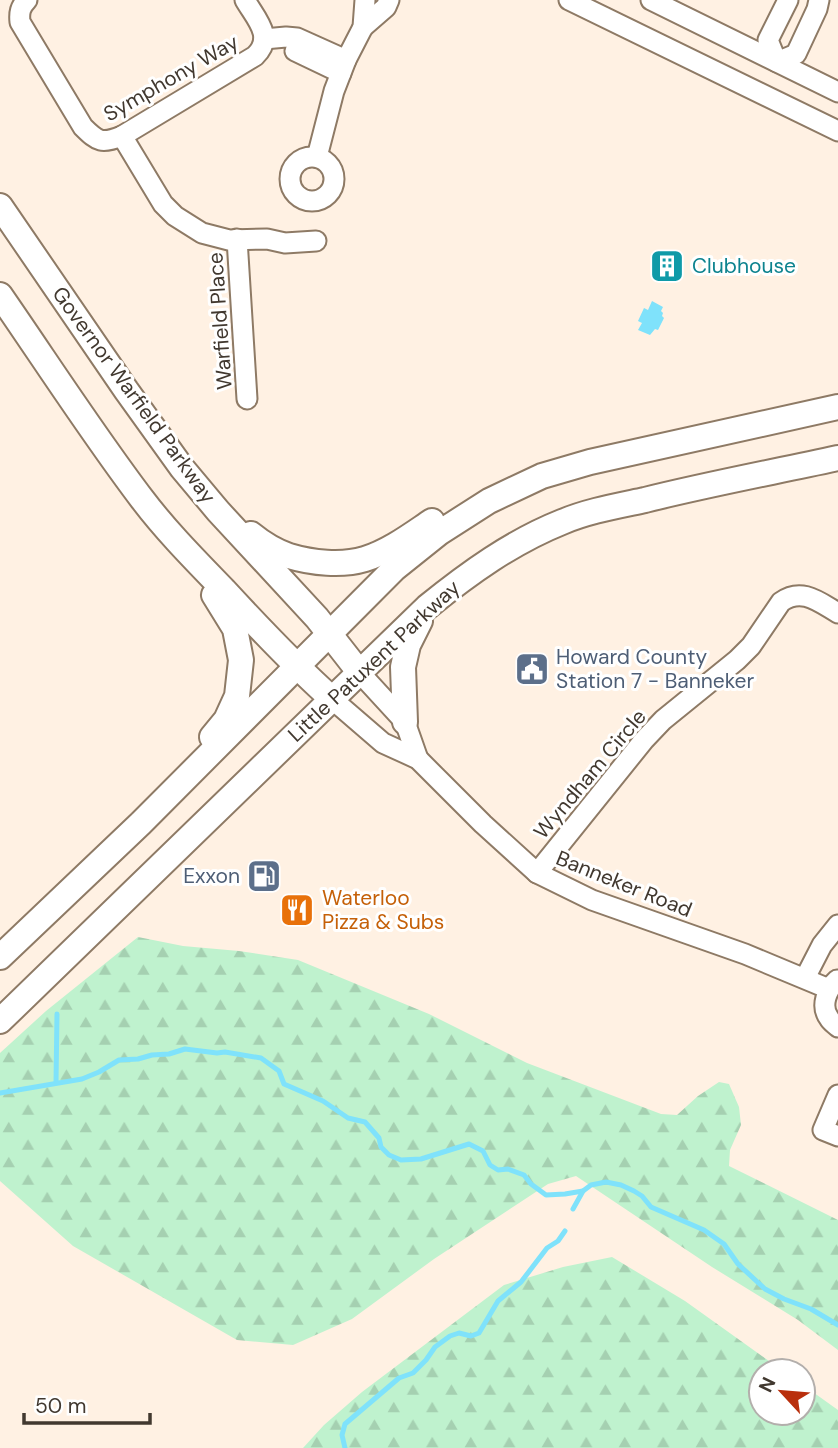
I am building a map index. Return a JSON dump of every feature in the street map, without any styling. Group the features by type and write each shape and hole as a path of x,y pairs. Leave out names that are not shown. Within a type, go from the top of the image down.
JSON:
{"main road":[{"name":"Governor Warfield Parkway","path":"0,206 182,468 330,633 360,673"},
{"path":"0,295 144,502 188,553 297,668 332,699"},
{"path":"218,511 264,544 289,556 347,563 364,559 396,545 432,521 484,494 590,462 838,407"},
{"name":"Little Patuxent Parkway","path":"0,1021 427,607 467,575 511,547 563,522 667,494 838,458"},
{"path":"0,957 141,823 394,569 439,533 489,501 542,476"},
{"path":"141,823 226,720 237,696 241,660 235,629 188,553"},
{"path":"405,722 403,667 408,645 427,607"}],"street":[{"name":"Symphony Way","path":"27,0 19,13 20,22 83,127 93,138 102,142 122,136 255,57 263,42 263,30 244,0"},
{"path":"317,157 334,91 363,27 365,0"},
{"path":"363,27 386,7 389,0"},
{"path":"569,0 838,131"},
{"path":"651,0 838,92"},
{"path":"777,62 768,40 788,0"},
{"path":"777,62 796,54 819,0"},
{"name":"Symphony Way","path":"263,42 306,33 346,62"},
{"name":"Symphony Way","path":"263,42 346,62"},
{"name":"Warfield Place","path":"122,136 163,204 175,216 202,233 229,240 267,239 285,243 316,241"},
{"name":"Warfield Place","path":"237,239 247,399"},
{"name":"Wyndham Circle","path":"537,873 644,740 663,720 751,646 781,603 788,597 805,596 838,613"},
{"path":"360,673 405,722 418,759"},
{"name":"Banneker Road","path":"332,699 383,743 418,759 537,873 592,900 805,978 833,984"},
{"path":"805,978 822,945 838,925"},
{"path":"833,984 825,999 826,1010 829,1018 838,1027"},
{"path":"838,1096 823,1130 838,1136"}],"green space":[{"path":"138,937 183,946 298,960 429,1014 527,1063 661,1114 677,1115 719,1082 729,1084 739,1107 741,1125 730,1150 729,1166 838,1220 838,1350 798,1320 712,1267 576,1176 548,1184 434,1259 352,1319 293,1345 237,1340 73,1246 0,1181 0,1053 46,1011"},
{"path":"612,1257 685,1301 763,1357 747,1357 747,1427 817,1427 817,1395 838,1410 838,1448 303,1448 324,1425 362,1392 504,1285 563,1267"}],"water":[{"path":"652,301 663,307 661,311 664,318 658,330 655,329 650,335 638,330 642,323 638,321 644,308 648,310"}],"waterway":[{"path":"56,1083 57,1014"},
{"path":"0,1093 82,1079 119,1060 169,1054 185,1049 261,1058 279,1071 284,1084 323,1101 348,1118 365,1122 379,1138 381,1147 389,1155 401,1160 421,1159 469,1144 483,1151 490,1165 498,1170 508,1169 524,1175 546,1195 583,1191"},
{"path":"573,1209 583,1191 591,1185 606,1182 621,1185 642,1196 651,1207 704,1230 724,1244 738,1264 765,1289 811,1309 838,1325"},
{"path":"345,1448 342,1435 345,1424 399,1378 413,1373 435,1347 450,1336 459,1333 471,1336 479,1333 498,1301 521,1282 547,1248 558,1241 565,1231"}],"place":[{"name":"Clubhouse","path":"667,266"},
{"name":"Howard County Station 7 - Banneker","path":"532,669"},
{"name":"Exxon","path":"264,876"},
{"name":"Waterloo Pizza & Subs","path":"297,910"}]}
